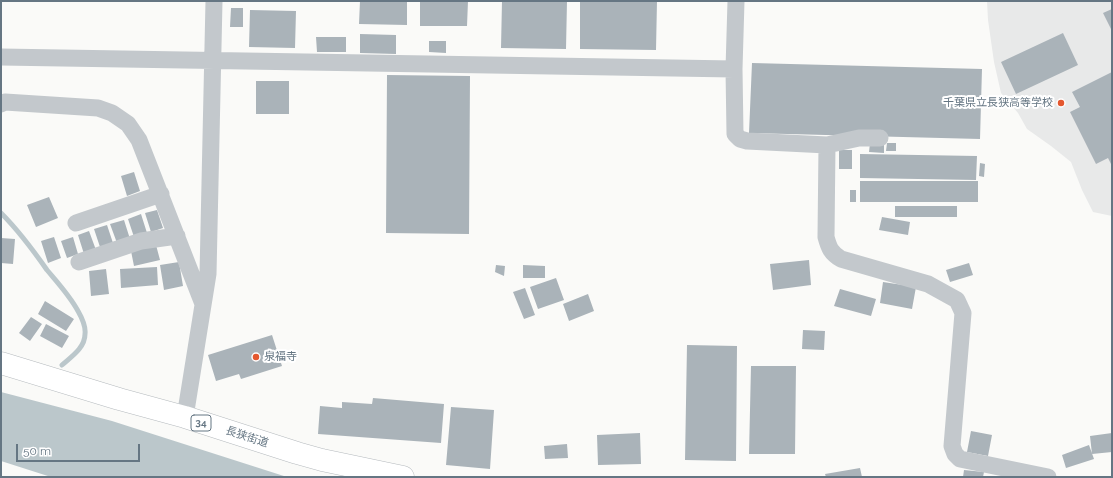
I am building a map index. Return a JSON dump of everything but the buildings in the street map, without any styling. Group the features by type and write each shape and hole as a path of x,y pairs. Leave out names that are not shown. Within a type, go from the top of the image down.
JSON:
{"main road":[{"name":"長狭街道","path":"1,363 119,399 185,417 316,458 403,477"}],"street":[{"path":"185,417 208,274 214,1"},
{"path":"736,1 734,69 735,134 740,139 748,141 827,145 859,138 880,138"},
{"path":"1,57 734,69"},
{"path":"1,104 5,102 98,108 112,113 128,124 139,140 203,304"},
{"path":"827,145 826,237 829,248 834,255 841,259 928,284 957,300 963,313 952,446 955,454 960,459 1048,477"},
{"path":"76,222 161,194"},
{"path":"79,262 141,241 177,236"}],"shaded area":[{"name":"千葉県立長狭高等学校","path":"987,1 1112,1 1112,216 1093,212 1082,190 1071,162 1027,129 1018,113 1001,93 994,62"},
{"path":"1,392 112,421 287,477 51,477 1,461"}],"waterway":[{"path":"1,213 19,233 68,295 82,319 85,331 83,344 77,352 62,365"}],"place":[{"name":"千葉県立長狭高等学校","path":"1061,103"},
{"name":"泉福寺","path":"256,357"}]}
